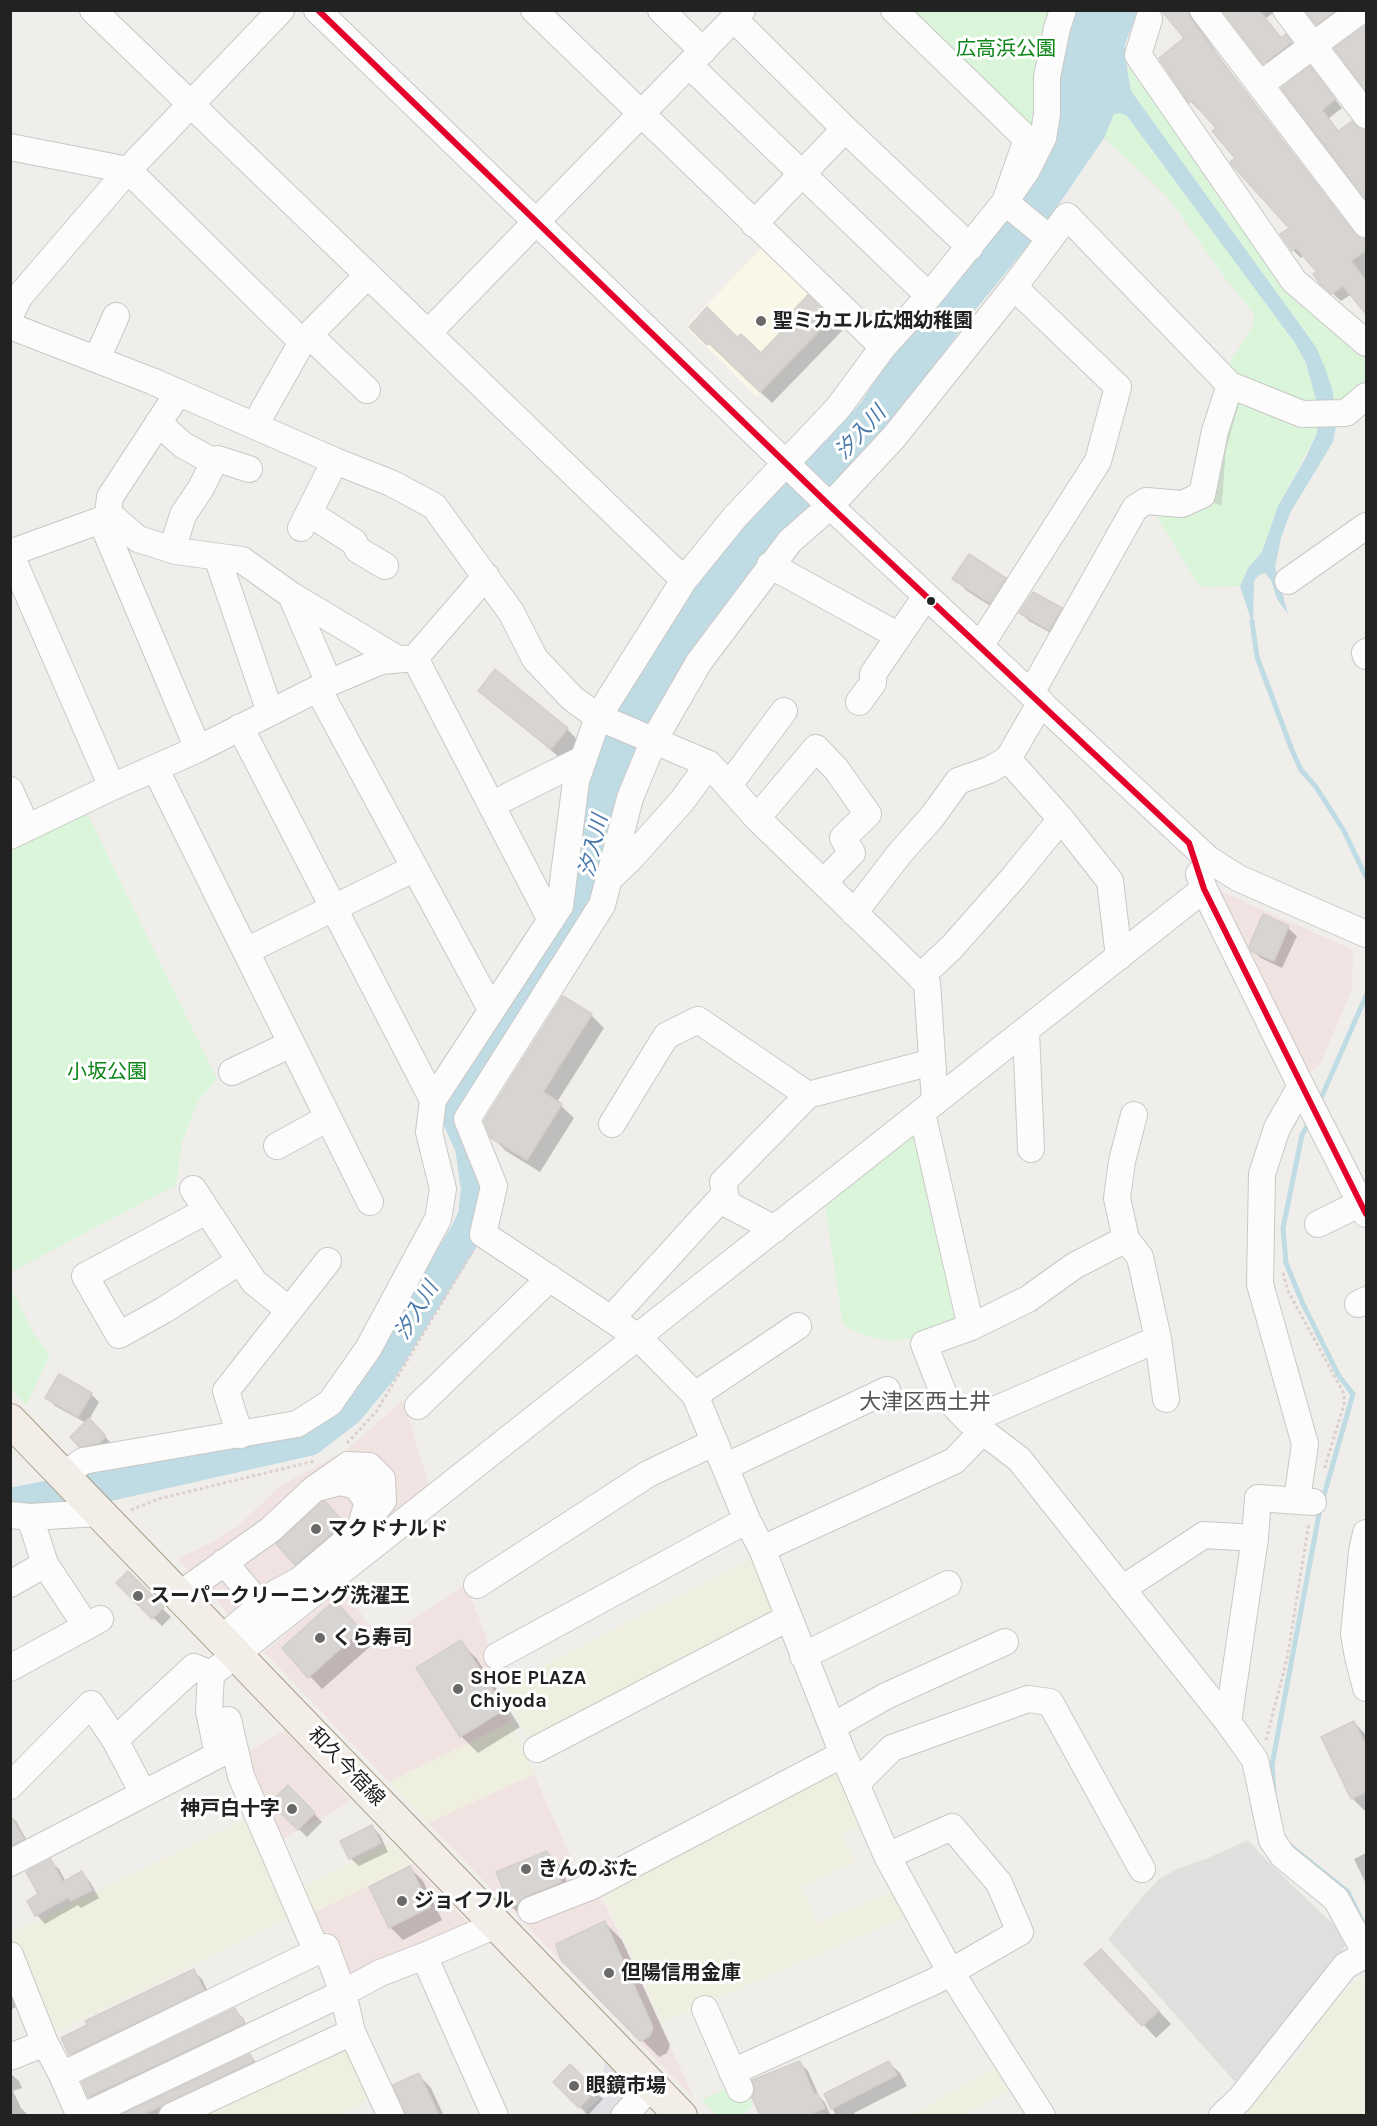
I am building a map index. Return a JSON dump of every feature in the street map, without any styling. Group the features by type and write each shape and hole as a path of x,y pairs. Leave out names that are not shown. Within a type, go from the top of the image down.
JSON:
{"main road":[{"name":"和久今宿線","path":"10,1420 179,1595 223,1658 496,1925 681,2115"}],"street":[{"path":"93,10 684,580"},
{"path":"10,316 19,297 128,170 280,10"},
{"path":"317,10 830,506 1190,843 1222,870 1366,934"},
{"path":"534,10 883,347"},
{"path":"661,10 696,58 802,173 929,296"},
{"path":"894,10 1027,139 1005,202"},
{"path":"64,1475 83,1461 297,1424 330,1403 368,1349 438,1219 443,1189 429,1132 433,1100 560,906 576,781 598,717 684,580 735,517 838,408 883,347 970,247 1028,170 1042,138 1047,114 1047,77 1063,10"},
{"path":"1203,10 1366,224"},
{"path":"1286,10 1366,115"},
{"path":"1261,84 1361,10"},
{"path":"428,333 738,15 845,129 970,247"},
{"path":"1149,19 1138,55 1294,281 1366,343"},
{"path":"754,224 845,129"},
{"path":"14,144 128,170 305,338 367,390"},
{"path":"1005,202 1050,239"},
{"path":"1042,2115 950,1971 887,1856 803,1656 762,1549 747,1520 695,1395 638,1337 483,1234 494,1186 467,1119 602,905 630,798 654,740 699,662 790,541 830,506 894,437 1014,287 1067,216 1230,386 1302,414 1346,413 1366,396"},
{"path":"255,425 305,338 368,275"},
{"path":"980,646 1098,461 1118,387 1014,287"},
{"path":"97,359 116,316"},
{"path":"10,326 97,359 255,425 391,483 434,506 511,612 535,659 572,698 598,717 708,764 757,818 927,983 932,1062 929,1108 971,1327"},
{"path":"854,912 900,853 932,817 958,781 989,770 1008,759 1036,698 1141,504 1182,504 1202,495 1215,431 1230,386"},
{"path":"178,393 111,497 105,516 198,749"},
{"path":"158,423 183,445 214,462"},
{"path":"172,550 183,515 201,488 214,462 218,459 249,469"},
{"path":"335,461 305,521 354,542 358,550 385,566"},
{"path":"105,516 138,539 172,550 242,560 291,595 406,658 491,805 551,920"},
{"path":"105,516 10,553 112,787"},
{"path":"1288,581 1316,572 1366,526"},
{"path":"217,557 270,712"},
{"path":"770,566 899,636"},
{"path":"10,790 19,832 198,749 324,686 381,661 406,658 486,576"},
{"path":"291,595 324,686 415,868 491,1010"},
{"path":"859,702 873,684 873,674 926,596"},
{"path":"729,785 784,711"},
{"path":"240,727 433,1100"},
{"path":"757,818 816,748 836,769 868,814 843,838 852,853 824,882"},
{"path":"491,805 584,759"},
{"path":"1008,759 1061,819 1110,881 1119,957"},
{"path":"610,878 630,860 682,801 708,764"},
{"path":"155,768 370,1202"},
{"path":"920,977 952,946 1013,878 1061,819"},
{"path":"1190,843 1204,889 1301,1086 1363,1198 1318,1224"},
{"path":"246,951 415,868"},
{"path":"115,1740 194,1667 223,1658 638,1337 1204,889"},
{"path":"612,1124 666,1036 698,1020 808,1095"},
{"path":"1026,1031 1031,1149"},
{"path":"232,1072 291,1044"},
{"path":"775,1229 727,1204 723,1182 808,1095 932,1062"},
{"path":"1228,1722 1255,1538 1258,1498 1305,1501 1305,1444 1260,1284 1262,1174 1277,1128 1301,1086"},
{"path":"1134,1115 1122,1161 1117,1198 1126,1239 1140,1257 1158,1339 1166,1399"},
{"path":"277,1146 328,1118"},
{"path":"193,1189 254,1282 290,1310"},
{"path":"611,1319 725,1194"},
{"path":"206,1211 85,1276 119,1335 164,1310 240,1261"},
{"path":"1126,1239 1074,1266 1028,1299 971,1327 924,1344 944,1395 976,1426 1019,1459 1228,1722 1255,1760 1272,1840 1283,1856 1336,1899 1366,1954 1345,1966 1240,2099 1222,2115"},
{"path":"240,1435 226,1391 328,1261"},
{"path":"418,1406 550,1278"},
{"path":"695,1395 798,1326"},
{"path":"762,1549 954,1461 976,1426 1158,1339"},
{"path":"725,1467 887,1390"},
{"path":"477,1585 648,1474 714,1442"},
{"path":"10,1863 218,1755 210,1711 223,1658 261,1606 276,1593 300,1580 360,1530 383,1501 382,1479 369,1466 348,1465 314,1489 270,1530 179,1595"},
{"path":"10,1668 94,1622 45,1564 20,1516 95,1508"},
{"path":"497,1656 747,1520"},
{"path":"1366,1533 1354,1634 1362,1656 1366,1688"},
{"path":"1122,1589 1204,1535 1255,1538"},
{"path":"224,1562 261,1606"},
{"path":"10,1584 45,1564"},
{"path":"803,1656 948,1584"},
{"path":"537,1749 788,1618"},
{"path":"833,1726 886,1696 1005,1642"},
{"path":"223,1658 226,1711 241,1776 317,1952"},
{"path":"856,1784 892,1748 1028,1699 1050,1702 1142,1869"},
{"path":"10,1786 91,1704 115,1740 143,1793"},
{"path":"531,1910 590,1887 843,1754"},
{"path":"705,2009 736,2080 933,1982 1020,1932 999,1883 952,1827 887,1856"},
{"path":"11,1959 45,2043 82,2115 343,1994 380,1974 496,1925"},
{"path":"62,2075 326,1947 343,1994 352,2031 391,2115"},
{"path":"423,1956 495,2115"},
{"path":"172,2115 352,2031"},
{"path":"10,2057 45,2043"},
{"path":"624,2115 652,2085"}],"shaded area":[{"name":"聖ミカエル広畑幼稚園","path":"764,245 837,315 757,397 686,327"},
{"path":"1220,891 1353,950 1352,989 1321,1063 1309,1073 1219,894"},
{"path":"403,1400 430,1489 248,1635 178,1559 238,1526 281,1485 344,1452"},
{"path":"466,1585 487,1639 489,1671 511,1722 389,1782 264,1652 343,1587 380,1641"},
{"path":"286,1730 351,1801 277,1843 242,1755"},
{"path":"534,1774 578,1874 606,1906 695,2100 428,1823"},
{"path":"1248,1840 1337,1928 1345,1945 1340,1957 1235,2082 1108,1939 1158,1880 1175,1870"},
{"path":"412,1864 471,1926 351,1982 330,1934 319,1939 307,1916"},
{"path":"605,2051 625,2078 624,2100 612,2115 581,2116 602,2096"}],"green space":[{"name":"広高浜公園","path":"910,11 1058,11 1040,136"},
{"path":"1132,62 1290,288 1366,356 1366,385 1346,401 1334,403 1333,392 1316,347 1131,91 1127,68"},
{"path":"1121,113 1127,116 1295,343 1306,363 1317,403 1295,406 1224,371 1253,326 1254,314 1225,278 1168,197 1104,138 1114,114"},
{"path":"1241,397 1226,450 1222,506 1205,500 1220,425"},
{"path":"1241,397 1318,426 1317,433 1278,506 1262,552 1248,568 1240,586 1205,587 1198,584 1151,507 1205,500 1222,506 1226,450"},
{"name":"小坂公園","path":"85,809 217,1079 198,1101 182,1142 176,1185 11,1272 11,845"},
{"path":"918,1131 959,1320 919,1338 890,1341 863,1335 843,1325 825,1204"},
{"path":"10,1285 33,1332 50,1355 26,1405 11,1389"},
{"path":"755,1557 778,1611 528,1742 504,1686"},
{"path":"511,1722 534,1774 428,1823 389,1782"},
{"path":"838,1769 861,1825 842,1834 855,1861 802,1887 818,1923 896,1890 909,1915 663,2022 601,1892"},
{"path":"254,1815 297,1914 50,2035 12,1933"},
{"path":"391,1843 412,1864 307,1916 296,1890"},
{"path":"1366,1976 1366,2115 1241,2116 1303,2050 1310,2028 1357,1980"},
{"path":"336,2045 350,2050 373,2098 336,2115 191,2116"},
{"path":"999,2066 1013,2088 963,2115 909,2116"},
{"path":"730,2087 746,2091 753,2106 742,2115 717,2115 701,2100"}],"water":[{"path":"1069,11 1138,11 1125,44 1131,91 1316,347 1325,368 1333,392 1336,426 1333,442 1290,513 1281,538 1275,567 1288,614 1277,599 1271,580 1265,573 1259,575 1254,581 1253,626 1240,586 1248,568 1262,552 1278,506 1317,433 1317,403 1306,363 1295,343 1127,116 1121,113 1114,114 1104,138 1044,226 972,314 882,438 846,476 794,521 708,626 655,715 630,764 608,848 586,905 530,962 586,776 613,708 697,579 768,498 860,404 896,349 1021,190"}],"building":[{"path":"1161,10 1188,10 1191,19 1214,51 1354,233 1366,239 1366,250 1351,261 1366,281 1366,314 1343,286 1332,294 1320,284 1313,274 1317,272 1296,248 1292,251 1280,234 1289,228 1230,162 1235,158 1212,131 1216,128 1192,101 1189,103 1159,58 1184,38"},
{"path":"1222,10 1259,10 1281,38 1286,34 1292,42 1263,64"},
{"path":"1305,10 1330,10 1332,13 1316,25"},
{"path":"1366,25 1366,91 1334,48"},
{"path":"1310,66 1335,99 1322,110 1338,131 1352,121 1360,129 1366,130 1366,200 1281,88"},
{"path":"808,295 831,318 760,392 689,327 707,307 737,337 741,334 761,353 795,317 791,313"},
{"path":"969,554 1006,578 990,603 952,579"},
{"path":"1033,592 1062,608 1049,630 1019,613"},
{"path":"495,669 568,728 551,749 478,691"},
{"path":"1263,914 1289,926 1274,961 1251,951 1249,946"},
{"path":"563,996 592,1014 543,1092 562,1104 527,1160 491,1138 484,1121"},
{"path":"59,1374 92,1393 78,1417 45,1398"},
{"path":"89,1418 106,1436 99,1443 79,1447 70,1437"},
{"path":"325,1501 344,1523 295,1565 276,1544"},
{"path":"128,1571 164,1607 152,1619 116,1583"},
{"path":"335,1600 361,1630 308,1678 282,1648"},
{"path":"461,1640 505,1709 460,1737 416,1668"},
{"path":"1354,1721 1366,1746 1366,1792 1351,1799 1321,1737"},
{"path":"288,1785 315,1813 298,1830 270,1803"},
{"path":"10,1815 24,1839 10,1846"},
{"path":"372,1825 381,1843 349,1859 340,1841"},
{"path":"547,1851 561,1882 526,1896 517,1905 511,1907 496,1872"},
{"path":"51,1859 63,1882 82,1871 92,1890 71,1901 69,1897 35,1916 27,1901 38,1894 26,1872"},
{"path":"410,1866 430,1907 389,1928 369,1887"},
{"path":"605,1921 653,2027 650,2036 640,2041 561,1960 556,1944"},
{"path":"1101,1949 1159,2011 1142,2026 1084,1964"},
{"path":"194,1969 204,1990 69,2055 61,2038 87,2025 85,2021"},
{"path":"235,2008 243,2024 88,2097 82,2082"},
{"path":"250,2054 254,2061 142,2115 120,2115"},
{"path":"800,2061 814,2094 817,2093 825,2108 809,2115 760,2115 752,2098 755,2090 752,2080"},
{"path":"889,2061 897,2075 831,2109 824,2094"},
{"path":"570,2064 596,2090 579,2108 553,2082"},
{"path":"419,2073 439,2115 406,2115 393,2085"}],"waterway":[{"path":"1252,621 1257,657 1292,750 1301,770 1316,787 1344,831 1366,877"},
{"name":"汐入川","path":"10,1504 114,1484 309,1440 348,1410 382,1369 465,1235 474,1216 477,1189 471,1147 458,1118 455,1104 461,1084 570,924 587,880"},
{"path":"1318,1105 1366,996"},
{"path":"1274,1793 1272,1765 1320,1509 1353,1394 1339,1376 1303,1304 1286,1263 1283,1228 1302,1135 1310,1121"},
{"path":"1288,1844 1348,1892 1363,1923"}],"transit line":[{"path":"318,10 830,506 1189,843 1204,889 1366,1214"}],"place":[{"name":"聖ミカエル広畑幼稚園","path":"761,321"},
{"name":"マクドナルド","path":"316,1529"},
{"name":"スーパークリーニング洗濯王","path":"138,1596"},
{"name":"くら寿司","path":"320,1638"},
{"name":"SHOE PLAZA Chiyoda","path":"458,1689"},
{"name":"神戸白十字","path":"292,1809"},
{"name":"きんのぶた","path":"526,1869"},
{"name":"ジョイフル","path":"402,1901"},
{"name":"但陽信用金庫","path":"609,1973"},
{"name":"眼鏡市場","path":"574,2086"}],"district":[{"name":"大津区西土井","path":"925,1403"}]}
